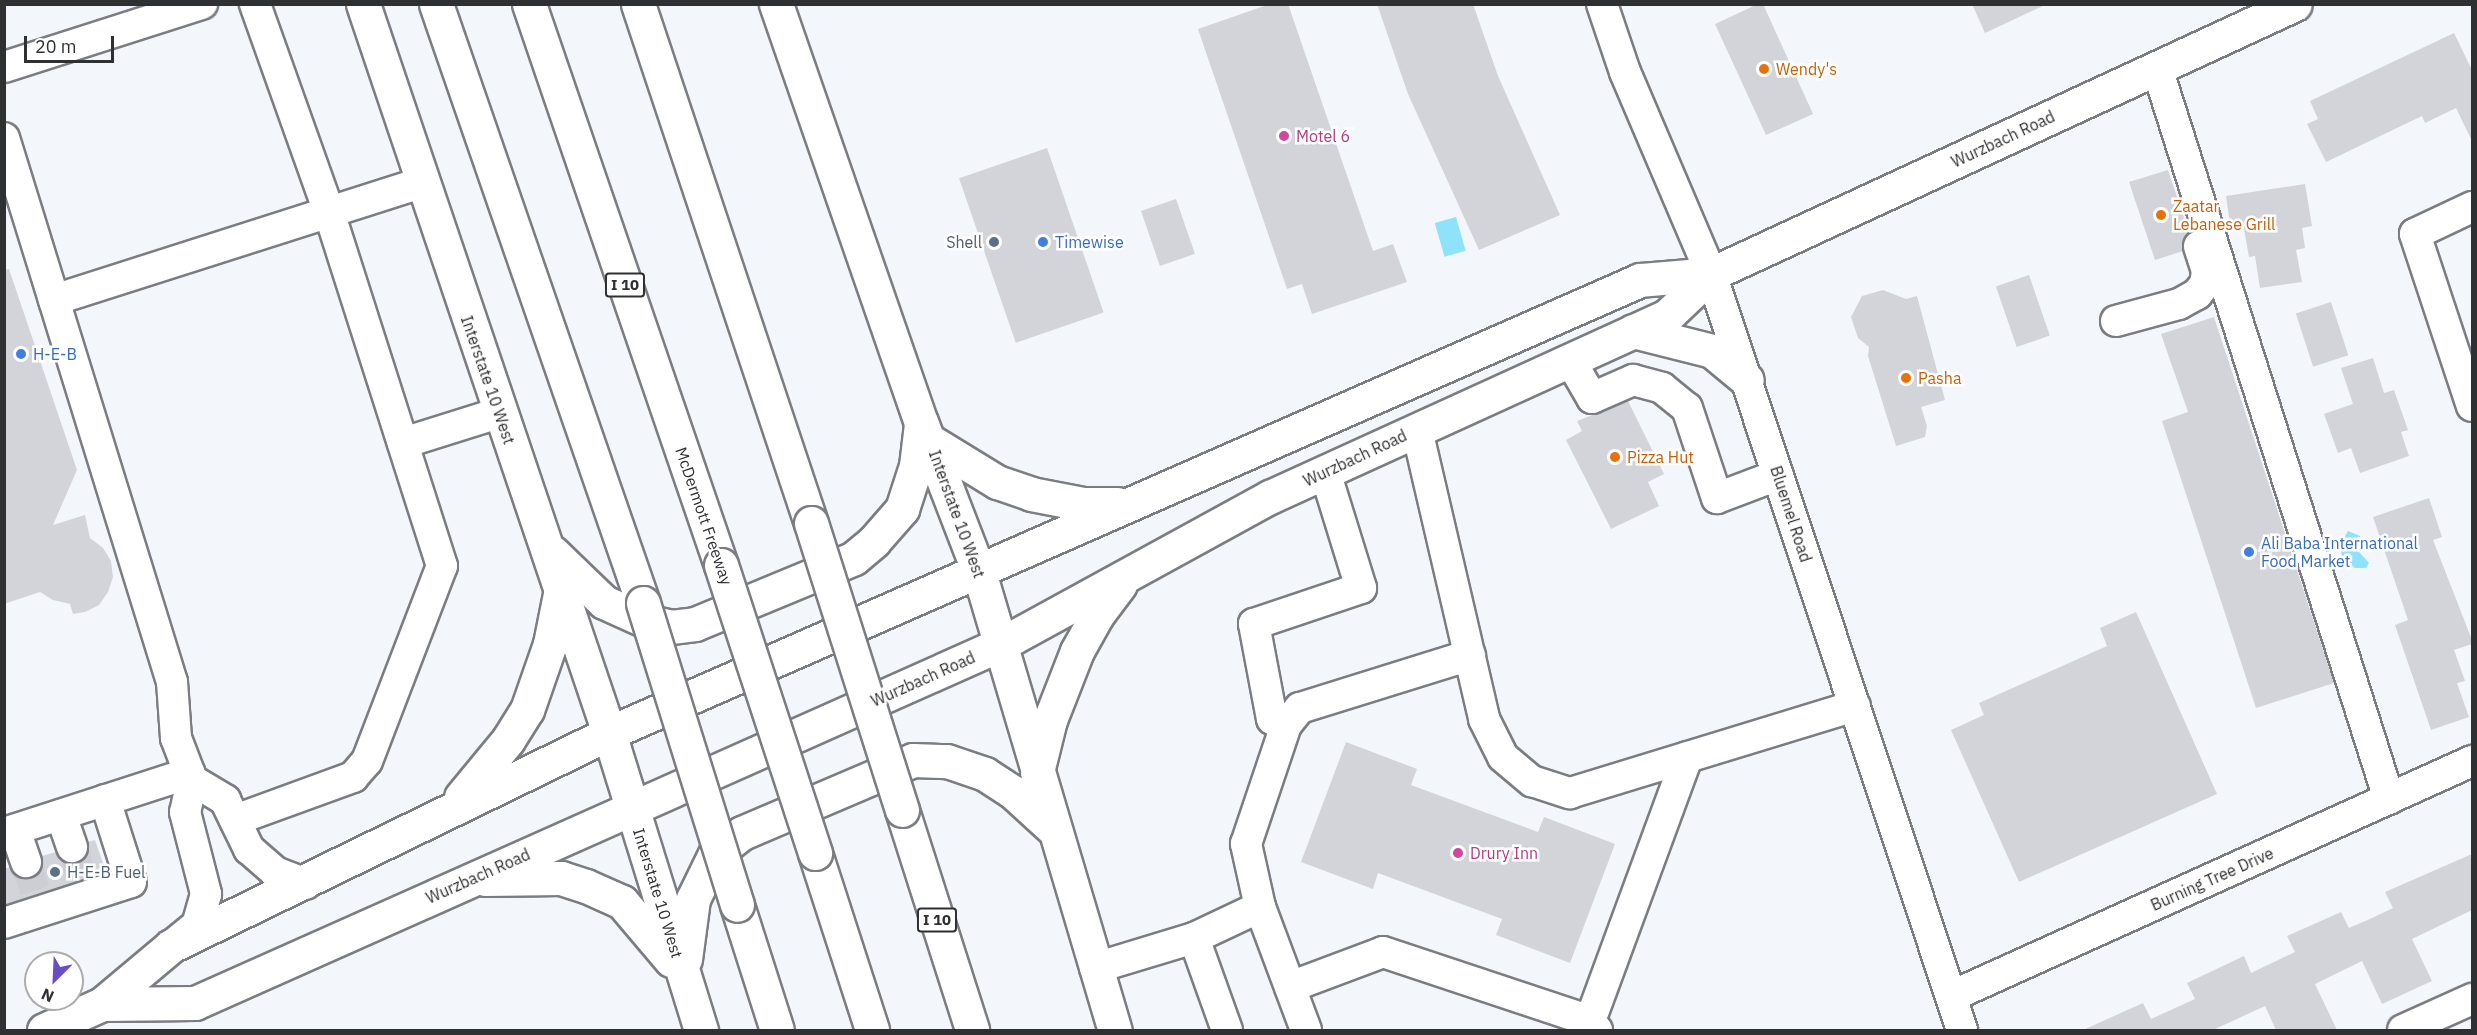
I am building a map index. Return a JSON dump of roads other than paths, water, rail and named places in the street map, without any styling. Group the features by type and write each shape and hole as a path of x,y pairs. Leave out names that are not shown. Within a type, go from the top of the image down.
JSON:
{"main road":[{"name":"Interstate 10 West","path":"363,4 421,183 609,733 701,1030"},
{"path":"436,4 643,603 777,1030"},
{"path":"506,4 591,186"},
{"name":"McDermott Freeway","path":"529,4 721,565 872,1030"},
{"name":"I 10","path":"638,4 811,523 972,1030"},
{"path":"661,4 687,152"},
{"name":"Interstate 10 West","path":"776,4 926,432 979,572 1053,828 1115,1030"},
{"name":"Wurzbach Road","path":"102,1004 195,1003 1001,644 1270,497 1667,316 1711,274 2295,4"},
{"name":"Wurzbach Road","path":"44,1030 102,1004 171,946 306,884 453,806 609,733 979,572 1124,504 1640,280 1711,274"},
{"path":"1633,331 1712,351 1747,380"},
{"path":"544,544 604,602 654,623 671,627 695,624 854,558 874,541 902,509 926,432 997,482 1031,494 1083,504 1124,504"},
{"path":"1037,774 1050,720 1077,651 1097,615 1127,577"},
{"path":"453,806 508,740 527,710 547,655 561,592"},
{"path":"683,976 693,899 715,854 742,833 913,760 947,761 985,774 1013,792 1053,828"},
{"path":"468,880 561,878 593,889 622,902 683,976"}],"street":[{"path":"4,67 202,4"},
{"path":"235,820 353,777 367,761 442,566 329,212 255,4"},
{"name":"Bluemel Road","path":"1602,4 1625,72 1711,274 1962,1030"},
{"path":"2157,68 2389,799"},
{"path":"4,138 172,682 176,738 191,776 185,812 206,894 197,926 171,946"},
{"path":"2116,321 2179,304 2198,294 2205,285 2207,271 2184,195 2186,158"},
{"path":"54,300 421,183"},
{"path":"2472,207 2415,234 2472,405"},
{"path":"1570,360 1592,398 1633,380 1662,388 1687,408 1718,498 1778,475"},
{"path":"403,443 500,413"},
{"path":"1417,430 1484,718 1503,757 1532,781 1570,793 1855,706"},
{"path":"1286,726 1272,719 1254,624 1361,588 1324,472"},
{"path":"1306,1030 1260,907 1246,844 1286,726 1300,708 1470,656"},
{"path":"1290,987 1383,952 1594,1026 1687,757"},
{"name":"Burning Tree Drive","path":"1952,996 2472,761"},
{"path":"26,862 10,832 105,800 191,776"},
{"path":"191,776 225,800 249,849 275,872 306,884"},
{"path":"5,920 40,904 84,889 131,882 105,800"},
{"path":"61,815 72,847"},
{"path":"1095,968 1194,938 1260,907"},
{"path":"1194,938 1227,1030"},
{"path":"2403,1030 2472,999"}],"water":[{"path":"1456,217 1466,251 1444,257 1435,223"},
{"path":"2348,531 2360,536 2359,552 2369,563 2366,568 2355,568 2342,556 2340,545"}],"tunnel":[{"path":"72,847 83,883"},
{"path":"26,862 37,897"}],"place":[{"name":"Wendy's","path":"1764,69"},
{"name":"Motel 6","path":"1284,136"},
{"name":"Zaatar Lebanese Grill","path":"2161,215"},
{"name":"Shell","path":"994,242"},
{"name":"Timewise","path":"1043,242"},
{"name":"H-E-B","path":"21,354"},
{"name":"Pasha","path":"1906,378"},
{"name":"Pizza Hut","path":"1615,457"},
{"name":"Ali Baba International Food Market","path":"2249,552"},
{"name":"Drury Inn","path":"1458,853"},
{"name":"H-E-B Fuel","path":"55,872"}]}
